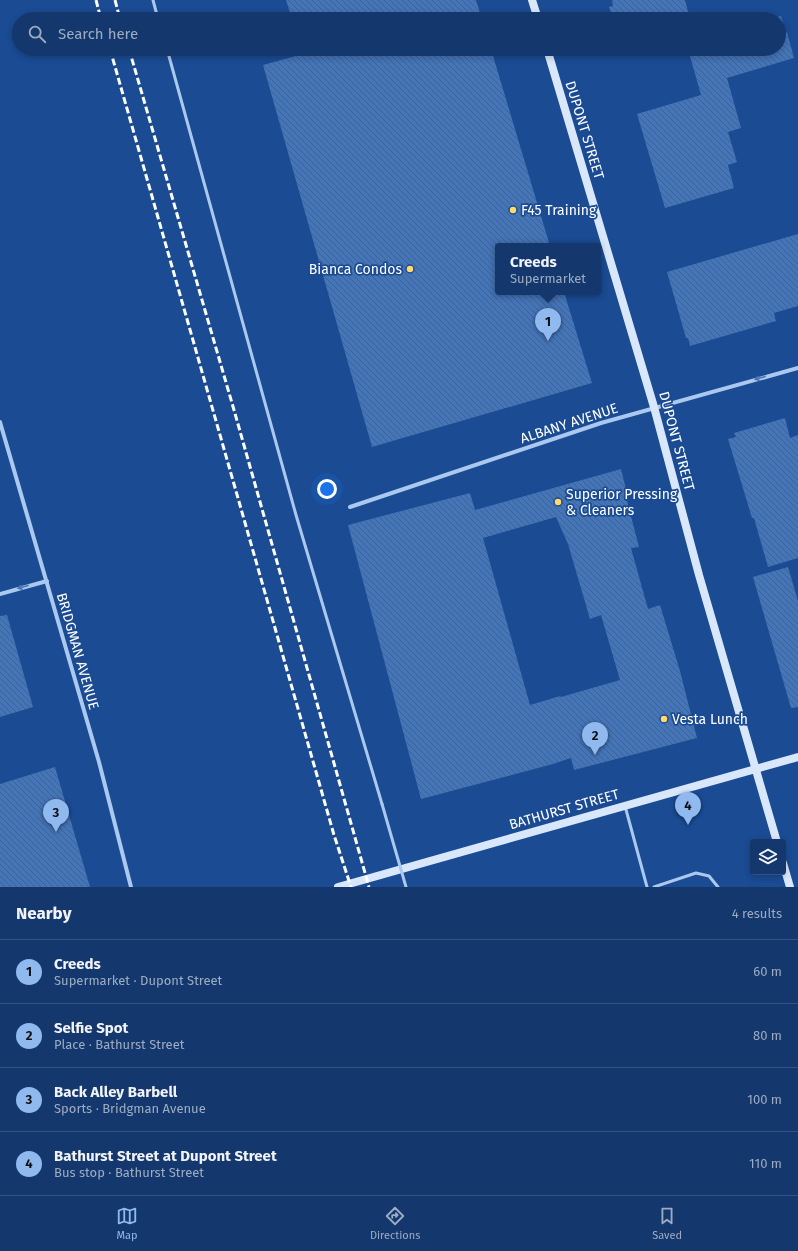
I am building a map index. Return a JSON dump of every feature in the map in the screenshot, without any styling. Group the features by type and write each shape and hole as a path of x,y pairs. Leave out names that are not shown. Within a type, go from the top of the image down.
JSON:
{"main road":[{"path":"532,0 536,12"},
{"name":"DUPONT STREET","path":"549,56 654,407 699,575 776,839"},
{"name":"BATHURST STREET","path":"338,887 798,757"},
{"path":"786,873 790,887"}],"street":[{"name":"ALBANY AVENUE","path":"350,507 654,407 798,368"},
{"name":"BRIDGMAN AVENUE","path":"0,422 99,762 131,887"},
{"path":"0,594 47,581"}],"lane":[{"path":"153,0 156,12"},
{"path":"169,56 296,515 406,887"},
{"path":"625,805 647,887"},
{"path":"654,887 663,886 696,873 709,876 718,887"}],"building":[{"path":"286,0 476,0 480,12 290,12"},
{"path":"612,0 685,0 688,12 611,12 609,7 613,6"},
{"path":"787,32 794,58 727,78 741,128 728,132 737,162 728,165 734,188 665,208 637,114 701,95 690,56 786,56"},
{"name":"Bianca Condos","path":"296,56 493,56 549,243 495,243 495,295 565,295 592,383 372,447 263,65"},
{"path":"798,234 798,306 774,313 776,321 690,346 688,338 686,338 667,272"},
{"path":"785,418 790,438 798,435 798,558 768,567 754,518 752,518 728,439 736,437 734,433"},
{"path":"621,469 628,497 626,497 639,547 631,548 648,609 660,605 680,671 697,738 574,770 571,758 421,799 348,525 470,493 475,510","holes":["556,517 568,544 590,619 601,615 620,680 530,705 483,538"]},
{"path":"788,567 798,601 798,707 791,708 753,577"},
{"path":"7,615 33,707 0,717 0,616"},
{"path":"55,767 90,887 0,887 0,784"}],"railway":[{"path":"96,0 99,12"},
{"path":"115,0 118,12"},
{"path":"112,56 334,835 351,887"},
{"path":"131,56 234,410 369,887"}],"place":[{"name":"F45 Training","path":"513,210"},
{"name":"Bianca Condos","path":"410,269"},
{"name":"Creeds","path":"548,341"},
{"name":"Superior Pressing & Cleaners","path":"558,502"},
{"name":"Vesta Lunch","path":"664,719"},
{"name":"Selfie Spot","path":"595,755"},
{"name":"Bathurst Street at Dupont Street","path":"688,825"},
{"name":"Back Alley Barbell","path":"56,832"}]}
